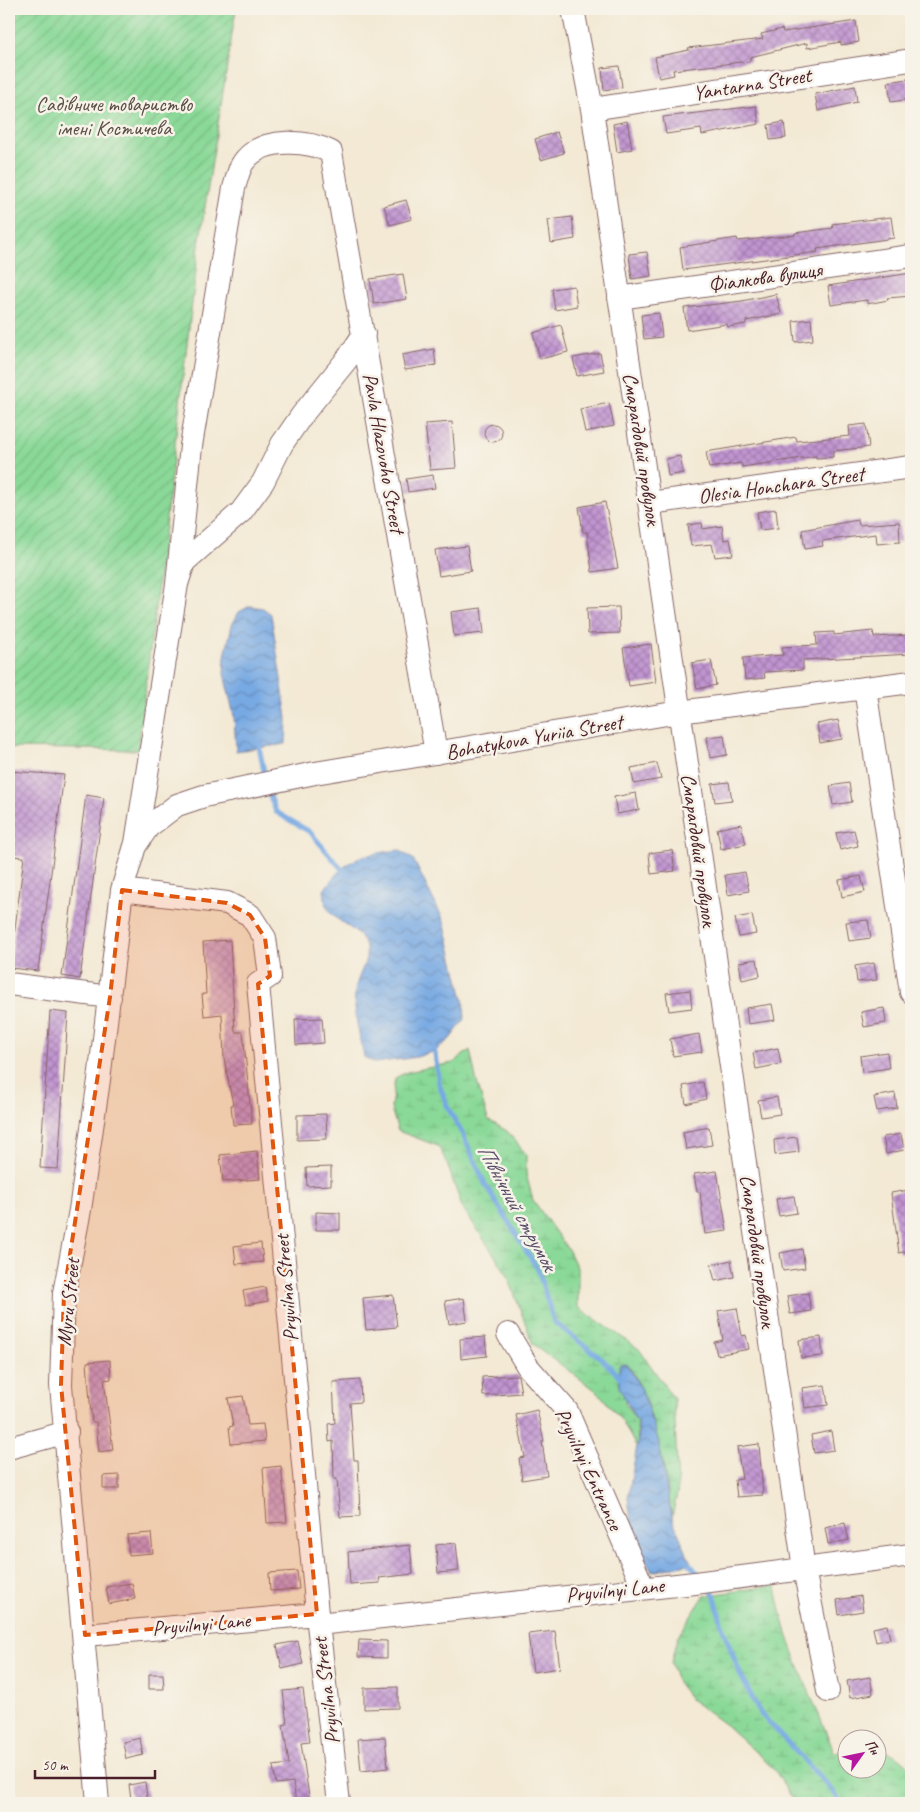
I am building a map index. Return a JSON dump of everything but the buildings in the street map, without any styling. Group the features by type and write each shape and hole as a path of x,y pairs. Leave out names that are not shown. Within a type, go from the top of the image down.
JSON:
{"street":[{"name":"Смарагдовий провулок","path":"573,9 592,109 804,1569 828,1690"},
{"name":"Yantarna Street","path":"592,109 911,60"},
{"name":"Pavla Hlazovoho Street","path":"176,584 191,446 234,188 244,161 254,150 269,144 294,143 331,152 436,753"},
{"name":"Фіалкова вулиця","path":"619,298 911,256"},
{"path":"135,846 176,584 184,562 241,512 263,482 287,437 348,358 364,334"},
{"name":"Olesia Honchara Street","path":"650,503 911,467"},
{"name":"Bohatykova Yuriia Street","path":"162,814 176,805 204,796 315,773 679,712 911,682"},
{"path":"865,688 911,992"},
{"name":"Myru Street","path":"98,1803 85,1635 61,1385 64,1293 80,1210 110,997 122,890 135,846 148,827 162,814"},
{"name":"Pryvilna Street","path":"122,890 227,903 250,915 265,938 270,976 258,984 318,1619 339,1803"},
{"path":"9,984 110,997"},
{"name":"Pryvilnyi Entrance","path":"508,1334 528,1367 567,1411 642,1587"},
{"path":"9,1448 67,1432"},
{"name":"Pryvilnyi Lane","path":"85,1635 318,1619 642,1587 911,1555"}],"highlighted area":[{"path":"122,890 227,903 250,915 265,938 270,976 258,984 317,1614 85,1635 61,1385 64,1293 110,997"}],"green space":[{"name":"Садівниче товариство імені Костичева","path":"9,9 236,9 199,245 138,750 9,748"},
{"path":"470,1050 488,1120 507,1131 526,1154 526,1174 533,1200 569,1251 578,1270 578,1307 639,1349 674,1399 678,1489 672,1518 658,1439 646,1400 628,1364 625,1403 637,1422 638,1450 622,1421 598,1392 533,1344 507,1274 462,1207 446,1161 438,1146 398,1131 391,1108 395,1078 407,1072 453,1063"},
{"path":"776,1585 785,1628 792,1649 834,1752 838,1752 838,1780 888,1780 888,1752 900,1758 911,1768 911,1803 795,1803 774,1769 727,1726 690,1699 677,1682 671,1662 677,1638 704,1596"}],"water":[{"path":"250,606 263,608 271,614 287,718 286,744 236,751 234,716 224,674 225,656 232,625 239,612"},
{"path":"399,850 413,859 444,921 464,1003 465,1019 450,1039 435,1051 417,1057 375,1063 364,1057 355,1008 356,986 366,959 366,947 359,935 330,911 326,905 324,890 332,879 348,864 365,856"},
{"path":"627,1364 642,1391 658,1439 672,1518 691,1563 652,1572 633,1534 628,1498 639,1434 637,1422 619,1387 619,1365"}],"waterway":[{"name":"Північний струмок","path":"258,741 265,777"},
{"name":"Північний струмок","path":"267,788 276,812 310,832 345,873"},
{"name":"Північний струмок","path":"434,1046 439,1084 448,1108 464,1137 485,1184 538,1270 554,1322 601,1358 622,1379"},
{"name":"Північний струмок","path":"685,1559 701,1577"},
{"name":"Північний струмок","path":"709,1587 714,1594 723,1629 741,1676 760,1713 833,1791 841,1803"}]}
